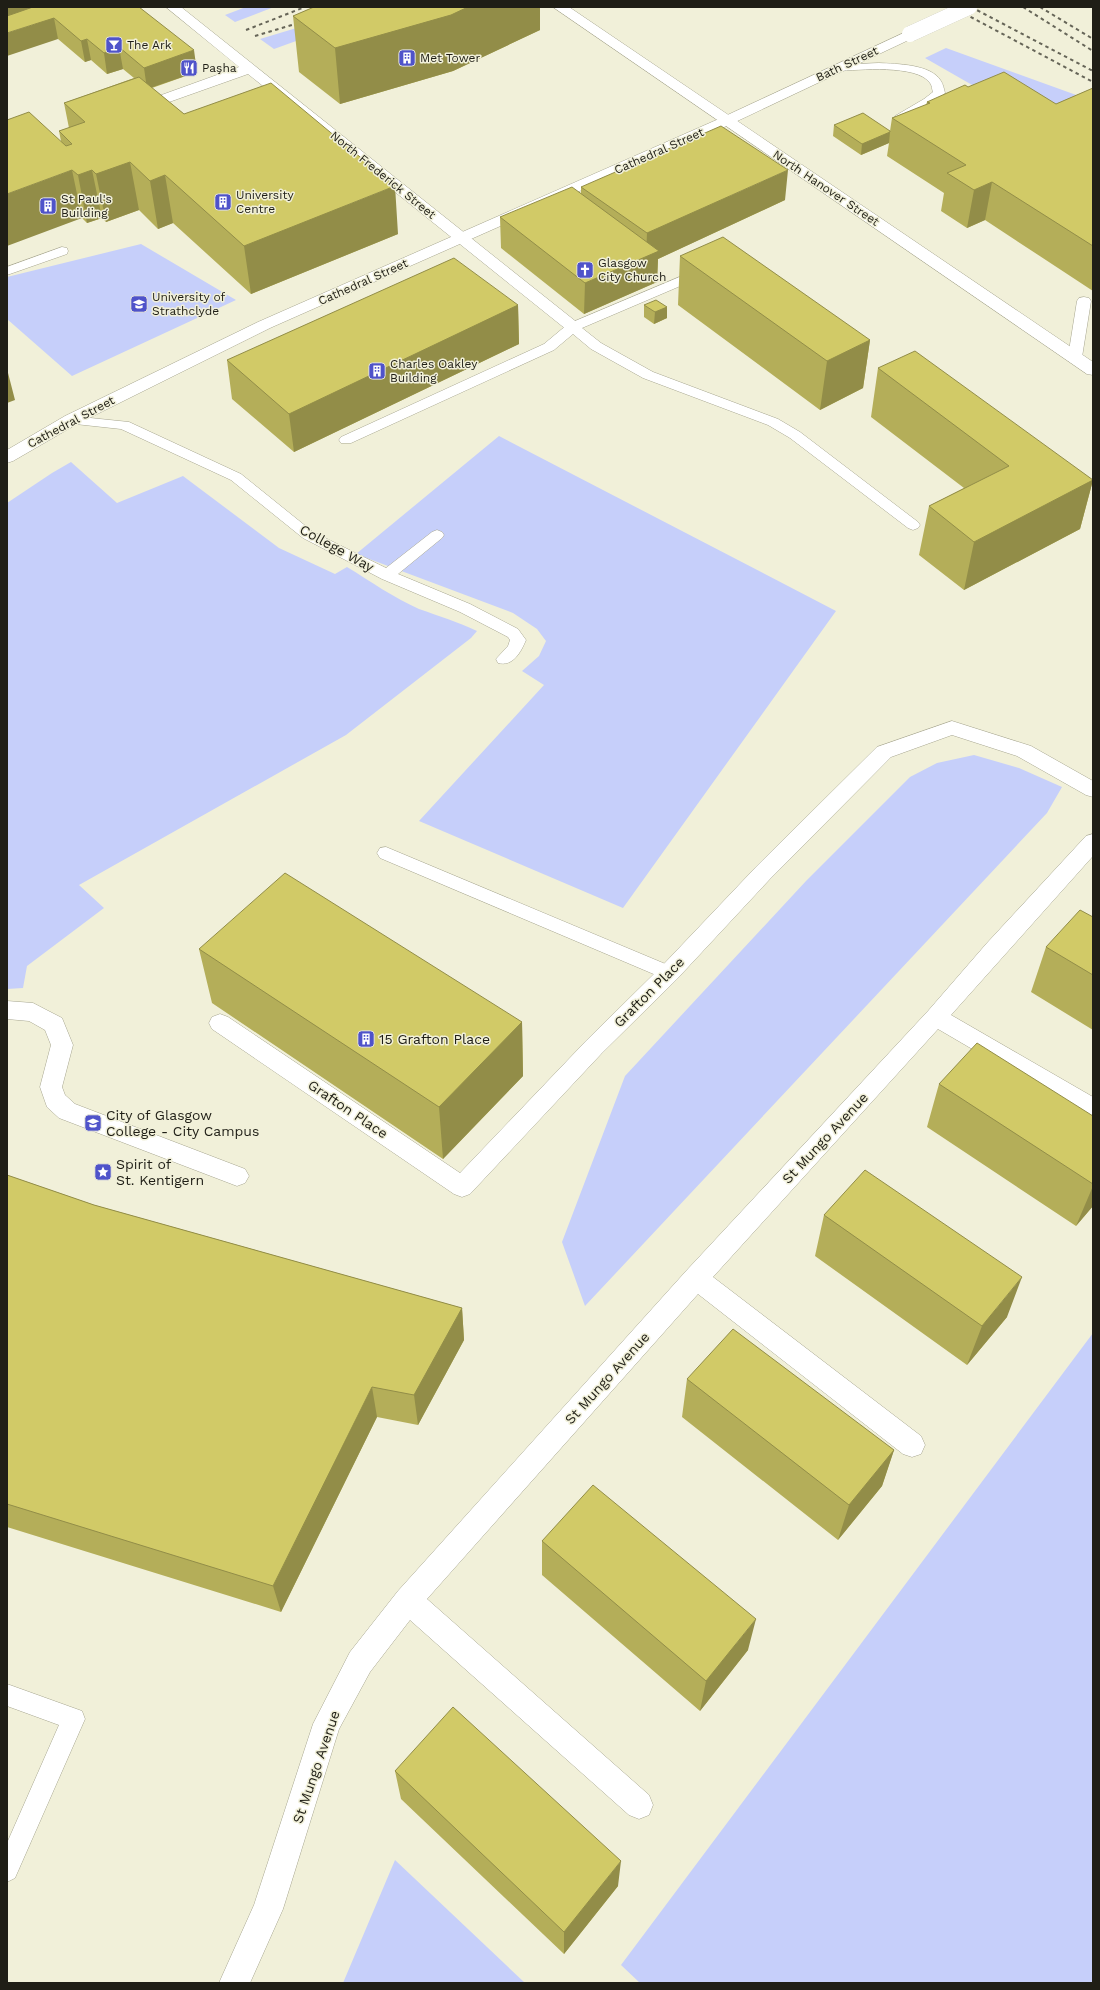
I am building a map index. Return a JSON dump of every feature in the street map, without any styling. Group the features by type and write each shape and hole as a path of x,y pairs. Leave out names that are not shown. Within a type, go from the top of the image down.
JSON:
{"street":[{"name":"North Frederick Street","path":"173,7 573,327"},
{"name":"North Hanover Street","path":"560,7 1093,370"},
{"name":"Bath Street","path":"726,121 969,7"},
{"path":"124,113 250,68"},
{"name":"Cathedral Street","path":"7,457 71,420 264,325 726,121"},
{"name":"Grafton Place","path":"220,1023 462,1187 594,1047 669,973 763,873 884,752 952,728 1024,751 1093,790"},
{"name":"St Mungo Avenue","path":"234,1983 268,1909 327,1724 360,1662 408,1600 696,1278 936,1017 995,949 1093,842"},
{"path":"7,1010 33,1012 54,1024 62,1045 50,1087 55,1100 67,1111 237,1176"},
{"path":"936,1017 1093,1108"},
{"path":"696,1278 912,1445"},
{"path":"408,1600 639,1805"}],"lane":[{"path":"837,68 895,66 917,71 936,81 939,87 939,93 934,98 901,116 899,127 900,138"},
{"path":"7,271 62,251"},
{"path":"346,440 549,347 573,327 711,268"},
{"path":"1075,357 1084,301"},
{"path":"573,327 596,346 648,375 773,422 795,435 913,525"},
{"name":"College Way","path":"71,420 124,426 236,477 308,535 387,575 465,608 513,633 518,640 516,648 504,659"},
{"path":"387,575 437,534"},
{"path":"386,853 669,973"},
{"path":"7,1695 74,1719 7,1870"}],"shaded area":[{"path":"246,7 274,7 235,22 225,15"},
{"path":"366,7 390,7 274,49 260,39"},
{"path":"946,48 1079,96 1051,130 925,58"},
{"path":"141,244 236,300 72,376 7,319 7,277"},
{"path":"499,436 836,611 623,908 419,821 544,685 522,671 539,656 546,641 537,629 513,613 356,554"},
{"path":"71,462 117,503 183,476 279,548 335,574 347,567 391,595 410,605 477,631 471,638 346,735 79,885 104,908 27,966 23,988 7,989 7,503"},
{"path":"974,755 1019,768 1062,787 1047,813 585,1306 562,1242 625,1076 806,881 910,777 937,763"},
{"path":"1093,1333 1093,1983 640,1983 621,1965"},
{"path":"395,1860 525,1983 343,1983"}],"building":[{"path":"33,7 139,7 194,50 144,68 119,47 104,53 87,39 81,41 54,18 7,33 7,16"},
{"path":"314,7 468,7 451,15 335,48 293,16"},
{"path":"1004,72 1056,104 1093,88 1093,246 992,182 974,190 947,173 966,165 892,118 930,103 927,102 965,85 968,87"},
{"path":"139,77 184,114 271,83 395,186 244,246 165,175 150,181 130,162 96,174 92,170 78,175 72,170 7,194 7,120 29,112 66,146 72,144 59,131 85,122 64,103"},
{"path":"863,113 890,132 862,144 834,125"},
{"path":"721,126 788,170 647,233 581,187"},
{"path":"572,187 659,251 585,283 500,217"},
{"path":"723,237 870,340 827,361 680,256"},
{"path":"454,258 518,305 289,414 227,360"},
{"path":"656,300 667,307 655,312 644,305"},
{"path":"915,351 1093,480 974,542 929,506 1009,466 878,368"},
{"path":"285,873 522,1022 439,1107 199,949"},
{"path":"1080,910 1093,917 1093,975 1046,947"},
{"path":"977,1043 1093,1116 1093,1184 939,1084"},
{"path":"865,1170 1022,1277 982,1326 824,1215"},
{"path":"7,1175 94,1205 462,1308 414,1395 372,1387 273,1586 7,1504"},
{"path":"733,1329 894,1450 849,1505 687,1379"},
{"path":"593,1485 756,1619 706,1681 542,1541"},
{"path":"453,1707 621,1861 564,1932 395,1771"}],"railway":[{"path":"246,30 305,7"},
{"path":"952,7 1093,82"},
{"path":"971,7 1093,71"},
{"path":"1023,7 1093,51"},
{"path":"1040,7 1093,39"},
{"path":"255,36 305,21"}],"place":[{"name":"The Ark","path":"114,45"},
{"name":"Met Tower","path":"407,58"},
{"name":"Paşha","path":"189,68"},
{"name":"University Centre","path":"223,202"},
{"name":"St Paul's Building","path":"48,206"},
{"name":"Glasgow City Church","path":"585,270"},
{"name":"University of Strathclyde","path":"139,304"},
{"name":"Charles Oakley Building","path":"377,371"},
{"name":"15 Grafton Place","path":"366,1039"},
{"name":"City of Glasgow College - City Campus","path":"93,1123"},
{"name":"Spirit of St. Kentigern","path":"103,1172"}]}
